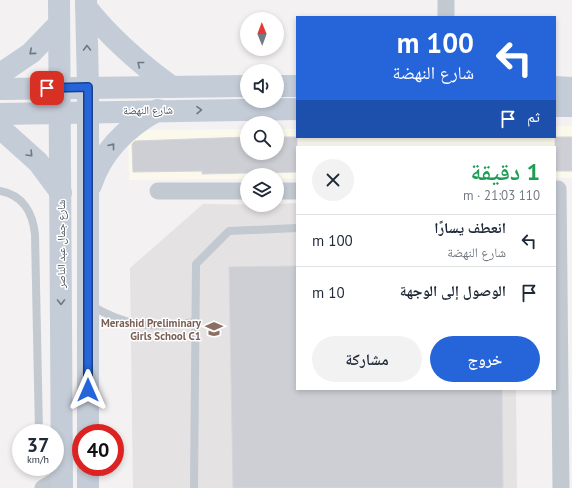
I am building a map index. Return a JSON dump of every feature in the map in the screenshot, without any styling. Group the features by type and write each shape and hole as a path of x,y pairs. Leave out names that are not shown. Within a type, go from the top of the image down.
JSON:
{"street":[{"name":"شارع جمال عبد الناصر","path":"59,0 62,481"},
{"path":"446,0 446,16"},
{"path":"86,3 103,29 122,48 172,87"},
{"path":"86,3 88,87 88,424"},
{"path":"0,74 31,53 60,24"},
{"name":"شارع النهضة","path":"0,89 240,86"},
{"path":"284,86 296,86"},
{"path":"556,87 572,88"},
{"path":"556,106 572,106"},
{"name":"شارع النهضة","path":"0,114 160,110 296,109"},
{"path":"88,193 94,175 114,143 143,119 160,110"},
{"path":"0,128 38,162 61,193"},
{"path":"561,488 562,189"},
{"path":"158,191 240,191"},
{"path":"284,191 296,191"},
{"path":"88,476 88,488"},
{"path":"43,488 55,481 62,481"}],"lane":[{"path":"0,191 18,199 28,209 34,221 39,424"},
{"path":"194,488 194,322 196,264 229,231 296,228"},
{"path":"88,303 112,317 139,325 167,327 194,322"}],"shaded area":[{"path":"556,126 572,126 572,178 556,178 556,146 296,146 296,179 284,179 284,168 240,168 240,179 129,180 128,130 240,129 240,160 284,160 284,129 296,129 296,138 556,138"},
{"name":"Merashid Preliminary Girls School C1","path":"296,203 296,390 516,390 517,488 133,488 130,268 203,204 240,204 240,212 284,212 284,204"}],"building":[{"path":"240,137 240,160 284,160 284,137 296,137 296,172 284,172 284,168 240,168 240,173 202,174 202,171 133,172 132,144 135,141"},
{"path":"556,137 572,137 572,171 556,171"},
{"path":"296,266 296,390 502,390 503,488 233,488 229,267"}],"place":[{"name":"Merashid Preliminary Girls School C1","path":"214,329"}],"route":[{"path":"47,88 88,87 88,390"}]}
